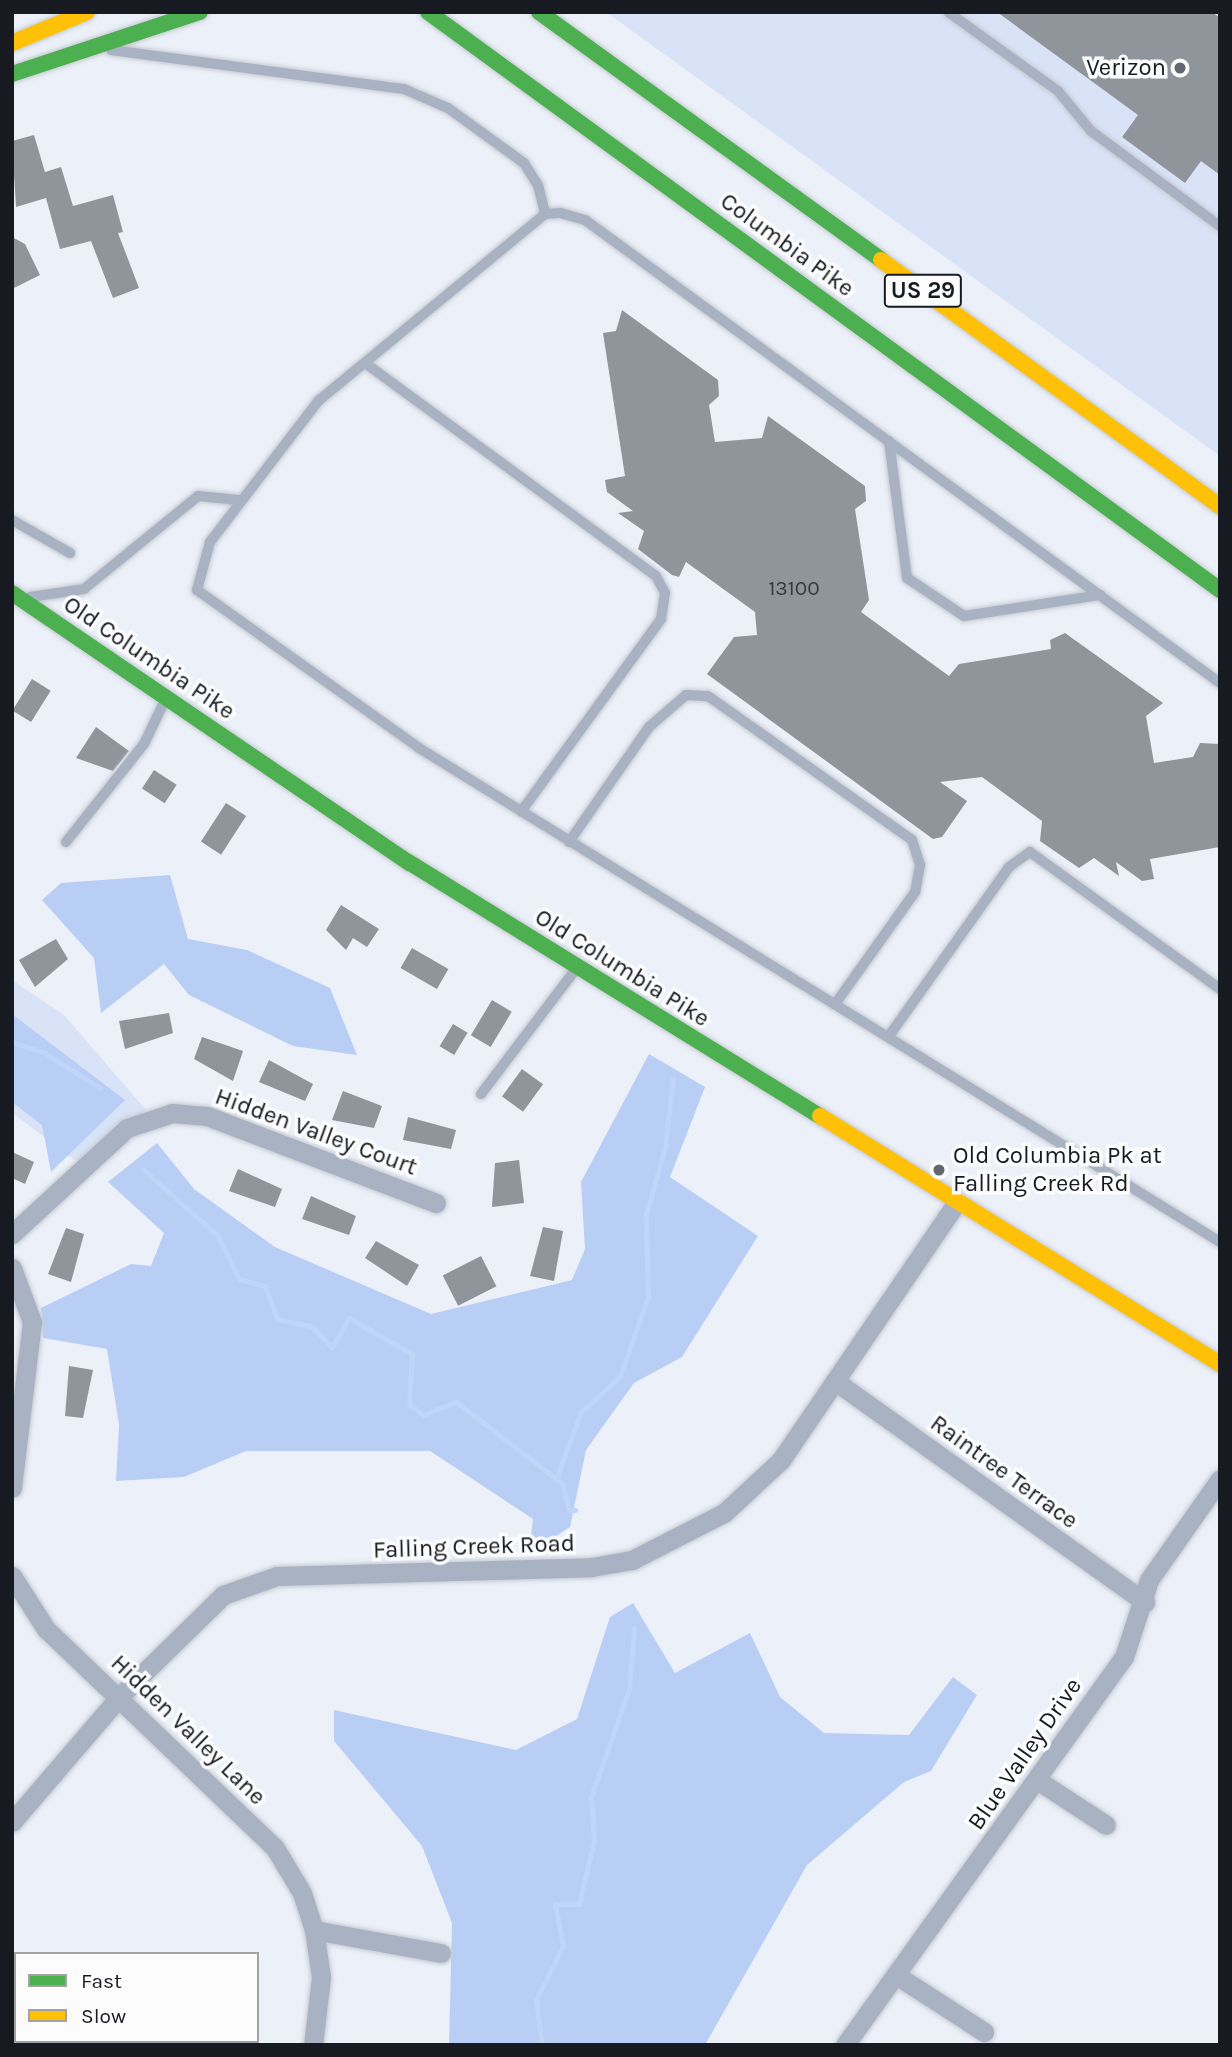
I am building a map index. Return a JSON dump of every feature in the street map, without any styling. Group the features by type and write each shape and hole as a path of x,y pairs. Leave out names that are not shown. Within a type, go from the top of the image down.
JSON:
{"main road":[{"path":"12,43 87,12"},
{"path":"12,74 98,48 200,12"},
{"name":"Columbia Pike","path":"428,12 1220,590"},
{"name":"Columbia Pike","path":"542,14 1220,506"},
{"name":"Old Columbia Pike","path":"15,595 577,968 1220,1364"}],"street":[{"name":"Hidden Valley Court","path":"12,1234 127,1128 172,1113 207,1116 436,1203"},
{"name":"Falling Creek Road","path":"12,1822 119,1697 223,1595 277,1576 541,1573 632,1560 669,1545 724,1513 781,1460 956,1203"},
{"path":"12,1268 32,1322 12,1488"},
{"name":"Raintree Terrace","path":"835,1381 1145,1602"},
{"name":"Blue Valley Drive","path":"845,2045 1124,1657 1145,1602 1149,1580 1220,1479"},
{"name":"Hidden Valley Lane","path":"12,1576 46,1629 275,1848 302,1893 314,1930 321,1976 313,2045"},
{"path":"1037,1780 1106,1825"},
{"path":"314,1930 441,1954"},
{"path":"896,1975 984,2032"}],"lane":[{"path":"948,12 1058,91 1091,131 1220,226"},
{"path":"98,48 404,89 448,108 524,163 538,185 545,214"},
{"path":"1220,682 585,220 545,214 319,400 239,500 210,541 197,590 412,743 1220,1242"},
{"path":"365,363 656,576 665,593 661,619 521,812"},
{"path":"889,441 907,578 964,616 1100,595"},
{"path":"15,595 84,589 198,496 239,500"},
{"path":"12,520 70,553"},
{"path":"569,842 649,727 686,695 708,696 912,840 920,865 915,892 835,1004"},
{"path":"66,842 145,744 166,697"},
{"path":"889,1036 1009,867 1030,852 1220,989"},
{"path":"481,1094 577,968"}],"shaded area":[{"path":"606,12 1220,12 1220,456"},
{"path":"170,875 188,939 247,950 330,988 357,1055 293,1046 189,995 164,964 101,1013 94,958 42,900 61,883"},
{"path":"12,980 64,1015 146,1110 79,1163 12,1113"},
{"path":"12,1014 125,1100 51,1172 42,1125 12,1102"},
{"path":"649,1054 705,1087 670,1177 758,1236 682,1357 634,1383 586,1450 570,1527 529,1554 533,1519 430,1451 246,1451 184,1477 116,1481 119,1425 107,1349 43,1338 41,1308 131,1264 151,1266 164,1233 108,1182 157,1143 194,1189 275,1247 431,1314 572,1280 585,1249 581,1182"},
{"path":"633,1603 675,1673 750,1633 780,1697 824,1733 909,1735 953,1677 977,1695 931,1771 904,1782 807,1865 705,2045 449,2045 452,1923 422,1846 334,1741 334,1710 516,1750 577,1719 610,1617"}],"building":[{"path":"997,12 1212,12 1220,18 1220,175 1201,161 1185,183 1122,137 1138,115"},
{"path":"34,135 45,172 61,167 73,206 113,195 123,232 118,233 139,288 113,298 91,241 60,249 46,198 16,207 12,141"},
{"path":"12,237 25,244 40,275 12,289"},
{"path":"622,310 718,380 719,396 709,405 715,442 762,438 768,416 865,486 866,501 855,509 869,600 861,612 949,676 959,664 1051,649 1050,640 1065,633 1163,703 1146,716 1154,763 1193,757 1200,743 1220,744 1220,847 1150,859 1154,879 1142,881 1116,862 1119,876 1094,858 1079,868 1040,841 1042,821 982,777 940,782 967,801 942,837 933,839 707,674 734,637 757,635 755,612 686,562 679,577 672,575 638,549 644,531 618,513 633,511 607,492 605,480 625,476 603,333 616,331"},
{"path":"32,679 51,691 31,722 12,710"},
{"path":"96,727 129,751 113,771 76,758"},
{"path":"154,770 177,785 165,803 142,788"},
{"path":"226,803 246,816 221,855 201,842"},
{"path":"341,905 379,929 367,947 353,938 346,950 326,930"},
{"path":"56,939 68,959 35,987 19,960"},
{"path":"412,948 448,969 437,989 400,968"},
{"path":"492,1000 512,1012 491,1047 471,1035"},
{"path":"169,1013 173,1033 125,1049 119,1021"},
{"path":"453,1024 468,1033 454,1055 440,1046"},
{"path":"202,1037 243,1051 233,1081 194,1059"},
{"path":"269,1060 313,1084 305,1101 259,1082"},
{"path":"522,1069 543,1084 523,1112 502,1097"},
{"path":"343,1091 382,1106 374,1128 332,1120"},
{"path":"408,1117 456,1130 451,1149 403,1140"},
{"path":"12,1152 34,1162 25,1184 12,1178"},
{"path":"519,1160 524,1203 492,1207 495,1163"},
{"path":"238,1169 282,1189 275,1207 229,1191"},
{"path":"311,1196 356,1216 349,1235 302,1219"},
{"path":"543,1227 563,1231 554,1281 530,1276"},
{"path":"66,1228 84,1234 71,1282 48,1274"},
{"path":"376,1241 419,1265 407,1286 365,1258"},
{"path":"481,1256 496,1286 458,1306 443,1276"},
{"path":"69,1366 93,1370 83,1418 65,1416"}],"waterway":[{"path":"12,1042 45,1053 100,1088"},
{"path":"556,1479 581,1412 620,1376 648,1297 646,1215 665,1147 673,1078"},
{"path":"144,1170 218,1236 239,1279 265,1286 277,1319 311,1326 332,1347 349,1318 412,1354 409,1404 423,1415 456,1402 562,1483 569,1510 575,1510"},
{"path":"542,2045 536,2000 563,1946 555,1904 579,1904 594,1840 591,1797 629,1689 634,1628"}],"traffic: fast":[{"path":"12,74 200,12"},
{"path":"428,12 1220,590"},
{"path":"539,12 881,260"},
{"path":"12,593 410,863 820,1116"}],"traffic: slow":[{"path":"12,43 87,12"},
{"path":"881,260 1220,506"},
{"path":"820,1116 1220,1364"}],"place":[{"name":"Verizon","path":"1180,68"},
{"name":"Old Columbia Pk at Falling Creek Rd","path":"939,1170"}]}
